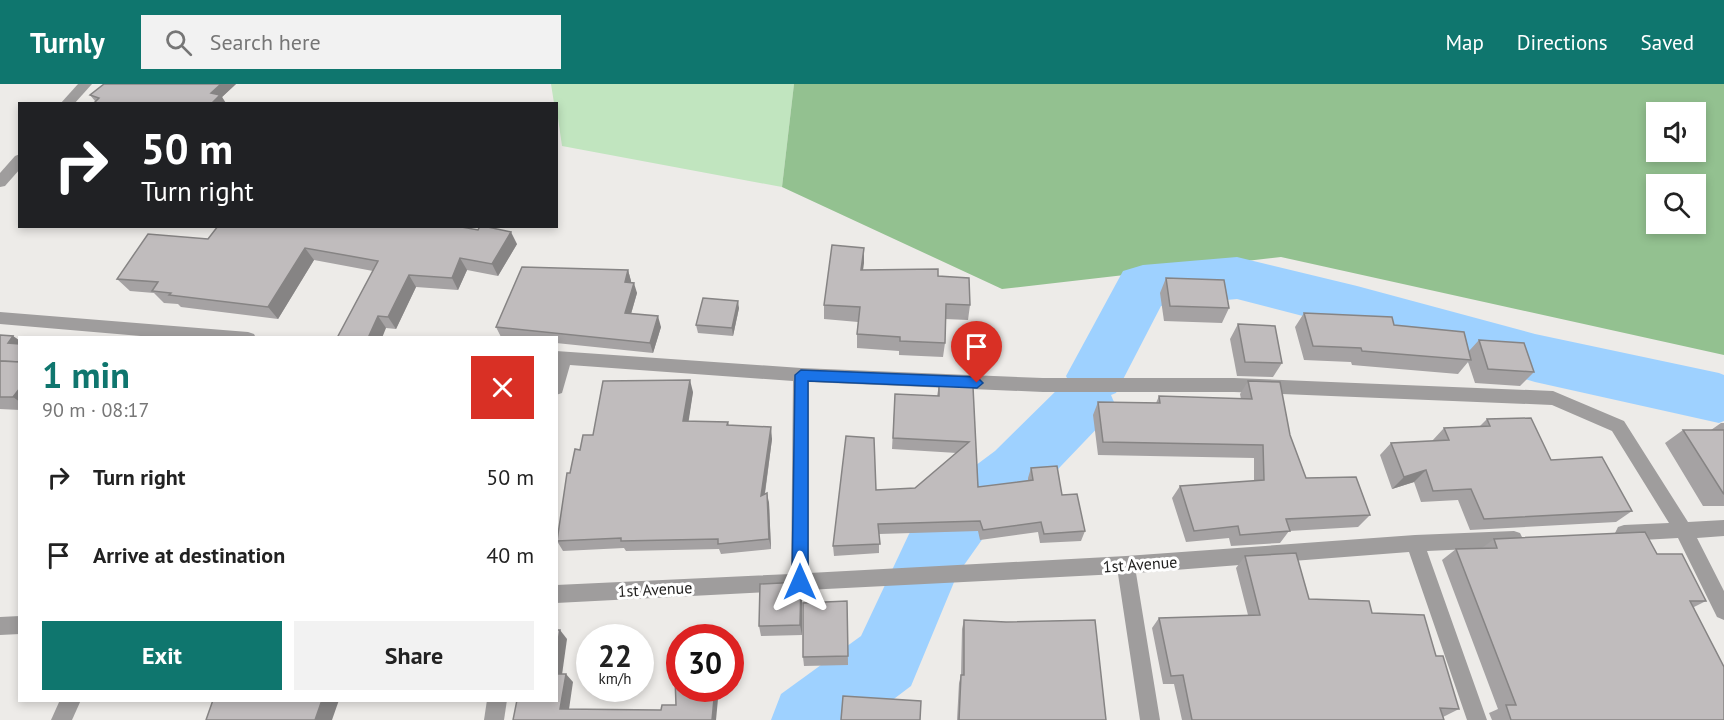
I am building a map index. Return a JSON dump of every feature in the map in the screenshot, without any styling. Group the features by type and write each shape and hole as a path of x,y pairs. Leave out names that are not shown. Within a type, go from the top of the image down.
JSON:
{"street":[{"path":"68,102 86,84"},
{"path":"0,182 18,161"},
{"path":"0,318 223,336"},
{"path":"558,372 560,357 801,375 1042,385 1234,385 1553,398 1618,426 1684,531 1724,611"},
{"path":"800,582 801,375"},
{"path":"1602,534 1724,528"},
{"name":"1st Avenue","path":"558,594 1126,565 1415,543 1532,538"},
{"path":"1415,543 1477,720"},
{"path":"1126,565 1150,720"},
{"path":"0,626 18,625"},
{"path":"61,720 70,702"},
{"path":"494,720 497,702"}],"green space":[{"path":"551,84 794,84 782,187 562,146 558,102 554,102"},
{"path":"794,84 1724,84 1724,355 1281,257 1002,289 782,187"}],"building":[{"path":"104,84 221,84 211,93 220,95 213,102 95,102 99,98 90,95"},
{"path":"216,228 467,228 478,230 479,228 492,228 511,232 492,264 460,258 452,278 409,275 388,317 378,316 369,336 338,336 378,261 305,248 268,307 169,295 171,293 152,291 158,282 117,279 148,234 208,239"},
{"path":"832,245 864,248 861,270 938,269 938,276 969,278 970,305 946,304 945,343 900,341 900,337 857,334 860,307 824,305"},
{"path":"522,267 628,270 625,282 634,283 625,313 658,316 650,343 496,327"},
{"path":"1166,278 1224,280 1229,308 1170,306"},
{"path":"703,298 738,301 732,328 696,325"},
{"path":"1304,313 1392,317 1394,325 1464,332 1471,360 1362,351 1361,348 1313,346"},
{"path":"1238,324 1275,326 1282,363 1245,362"},
{"path":"0,335 13,336 8,343 18,344 18,362 0,361"},
{"path":"1479,340 1524,343 1534,372 1488,369"},
{"path":"0,361 18,362 18,391 13,397 0,397"},
{"path":"690,380 683,421 728,422 727,425 771,427 761,496 767,493 769,539 718,544 718,539 621,541 621,538 558,541 567,473 570,473 575,449 580,450 583,435 593,435 603,381"},
{"path":"1248,381 1280,382 1290,435 1306,478 1356,477 1370,515 1286,519 1290,531 1240,535 1238,526 1194,531 1180,486 1264,480 1263,445 1103,442 1098,402 1160,403 1159,396 1252,399"},
{"path":"939,385 973,387 978,487 1033,480 1031,468 1057,466 1062,495 1077,494 1085,531 1044,534 1041,522 983,530 980,521 878,524 880,544 833,546 846,436 874,438 876,490 915,488 969,442 893,438 895,394 939,396"},
{"path":"1531,418 1551,460 1602,457 1632,511 1484,519 1471,489 1433,491 1426,470 1404,477 1391,443 1449,440 1444,428 1490,426 1487,419"},
{"path":"1683,430 1724,430 1724,494 1723,493"},
{"path":"1645,532 1657,554 1682,554 1706,601 1690,601 1724,667 1724,720 1511,720 1506,705 1516,705 1456,549 1497,548 1494,539"},
{"path":"1296,553 1309,599 1369,601 1372,613 1424,615 1436,656 1443,656 1459,709 1440,708 1444,720 1192,720 1183,675 1171,676 1159,618 1260,615 1245,556"},
{"path":"801,582 800,625 759,626 760,584"},
{"path":"847,601 848,656 803,657 803,603"},
{"path":"964,620 1006,622 1095,620 1106,720 959,720 961,675 964,675"},
{"path":"558,674 566,674 560,709 661,710 662,705 676,705 676,702 714,702 712,720 513,720 517,702 558,702"},
{"path":"843,696 921,701 920,720 841,720"},
{"path":"212,702 321,702 315,720 206,720"}],"waterway":[{"path":"1095,376 1143,286 1237,278 1357,308 1535,358 1719,398"},
{"path":"807,720 886,661 932,556 963,513 1017,470 1084,402"}],"route":[{"path":"800,582 801,375 977,383"}]}
